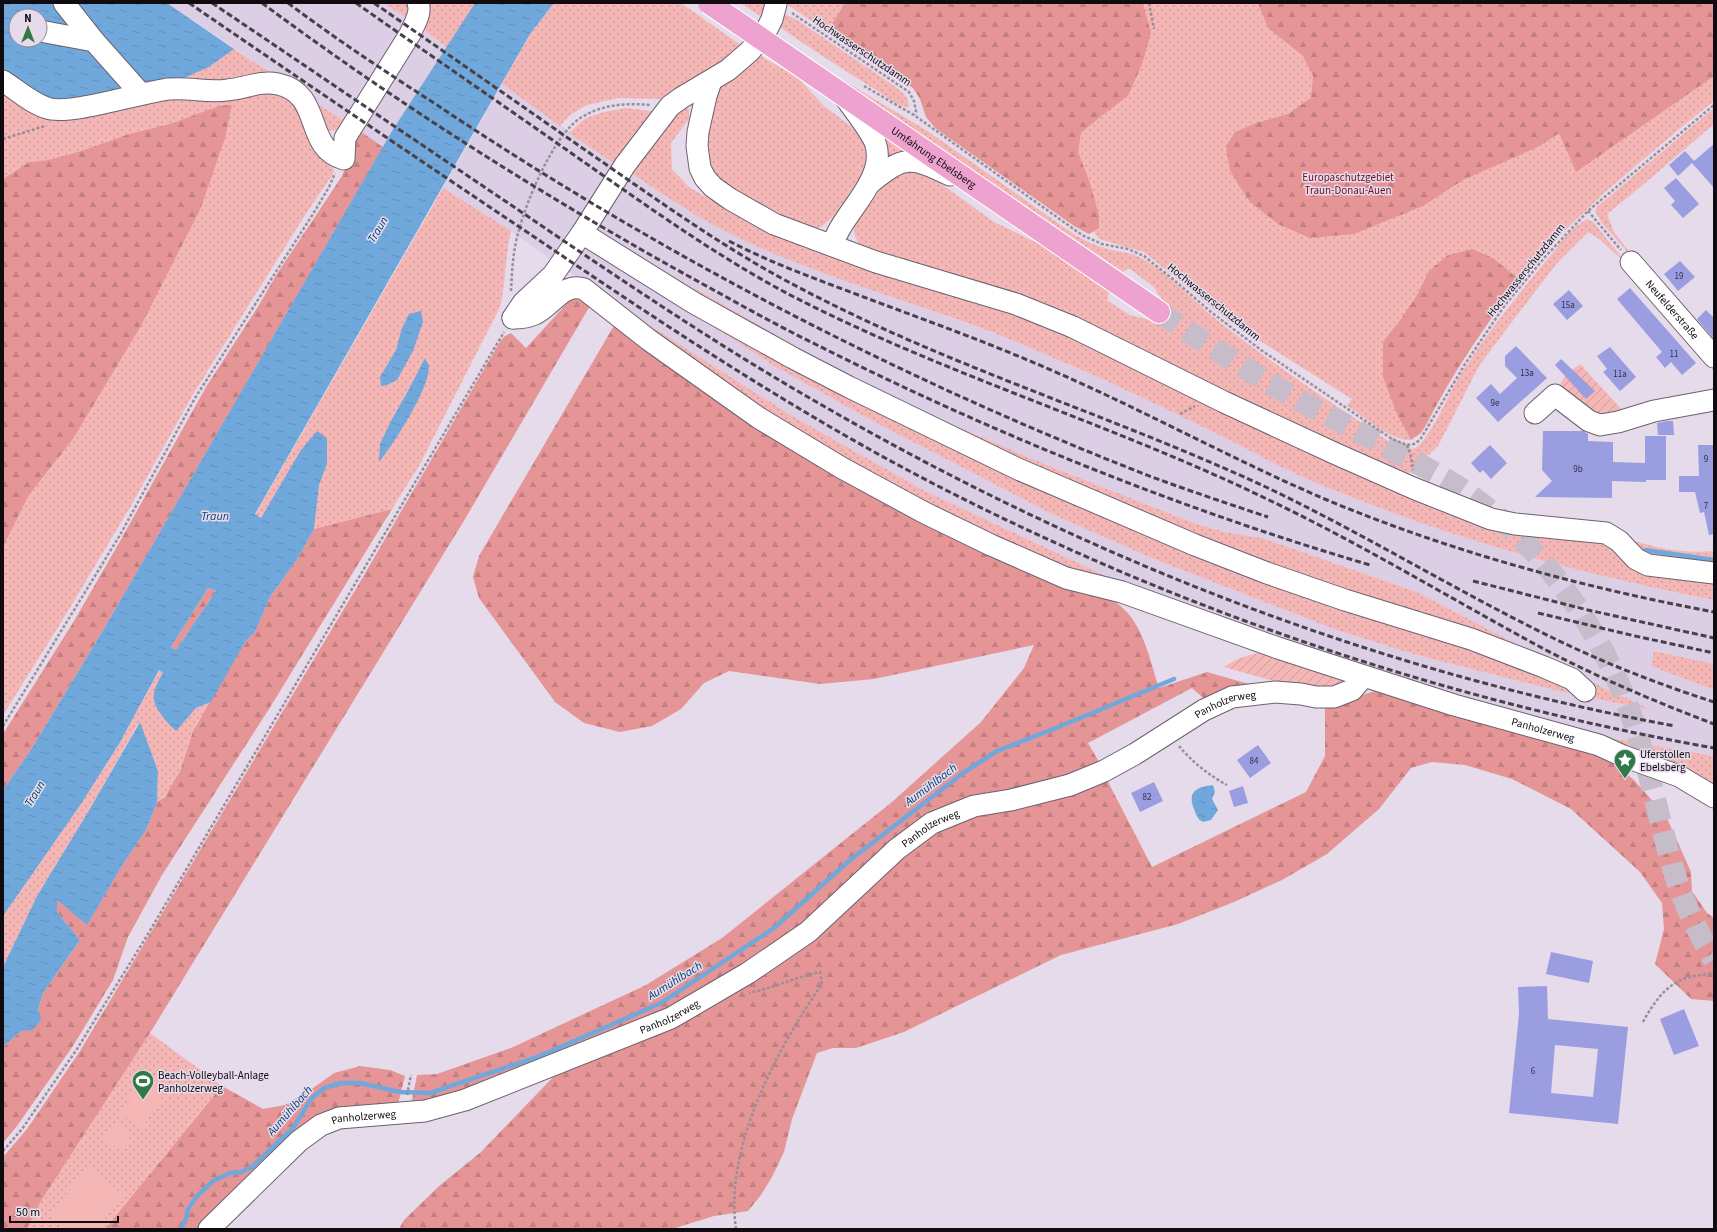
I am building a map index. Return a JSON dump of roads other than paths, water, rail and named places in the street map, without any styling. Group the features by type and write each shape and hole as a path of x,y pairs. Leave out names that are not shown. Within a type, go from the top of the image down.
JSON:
{"main road":[{"name":"Umfahrung Ebelsberg","path":"709,3 1159,312"}],"street":[{"path":"64,3 94,41 141,94"},
{"path":"3,81 43,106 58,110 141,94 182,88 226,91 263,83 283,86 295,92 304,100 320,139 332,155 344,159 345,138 410,34 418,16 418,3"},
{"path":"776,4 772,19 756,46 728,70 670,106 625,165 582,233 553,275 523,303 515,315 535,314 568,289 584,289 650,340 759,418 842,468 938,520 1066,578 1122,592 1278,648 1364,676"},
{"path":"48,32 94,41"},
{"path":"711,81 702,111 697,146 700,168 705,178 713,187 730,199 774,224 876,262 1016,304 1073,326 1224,402 1412,488 1491,519 1509,523 1606,533 1619,541 1636,559 1648,565 1714,573"},
{"path":"832,245 841,226 870,183 875,167 877,152 874,142 843,95"},
{"path":"870,183 897,164 912,160 927,164 980,189"},
{"path":"582,233 694,303 793,358 849,387 1018,469 1195,545 1260,570 1345,600 1472,639 1544,667 1572,679 1585,692"},
{"name":"Neufelderstraße","path":"1631,262 1714,357"},
{"path":"1535,413 1555,395 1584,417 1600,425 1618,422 1654,411 1714,400"},
{"name":"Panholzerweg","path":"209,1229 299,1141 321,1124 338,1118 426,1111 464,1100 671,1018 748,973 808,932 897,849 932,823 974,806 1011,800 1070,785 1104,771 1136,754 1204,710 1232,698 1275,692 1316,697 1334,697 1352,690 1364,676 1454,705 1599,745 1623,756 1679,776 1714,797"}],"water":[{"path":"3,3 167,3 234,49 209,67 175,82 54,102 3,75"},
{"name":"Traun","path":"475,3 554,3 530,34 255,514 261,518 301,450 317,431 327,438 327,464 319,485 314,529 298,558 270,597 255,632 245,642 211,702 196,708 176,731 162,716 155,704 155,689 163,673 159,670 119,744 81,804 3,916 3,790 32,748 102,632 392,131","holes":["208,588 216,591 176,650 171,647"]},
{"path":"421,311 423,322 413,351 397,380 381,386 380,377 396,350 402,328 409,314"},
{"path":"425,358 429,366 428,376 424,388 410,416 379,462 380,444"},
{"path":"140,722 158,771 157,802 146,830 123,864 87,925 57,900 57,912 80,940 43,993 38,1010 41,1020 33,1030 21,1031 3,1047 3,967 37,896"},
{"path":"1213,785 1215,792 1212,799 1218,810 1211,820 1203,822 1196,815 1192,803 1193,794 1202,787"}],"waterway":[{"name":"Aumühlbach","path":"1645,550 1714,560"},
{"name":"Aumühlbach","path":"181,1229 186,1219 188,1209 197,1196 213,1181 230,1173 241,1172 252,1167 293,1128 311,1099 324,1088 341,1083 360,1083 400,1092 430,1093 540,1056 661,1003 774,928 850,860 963,773 997,751 1174,679"}],"tunnel":[{"path":"1159,312 1275,386 1433,472 1466,492 1490,510 1533,551 1570,597 1587,622 1615,675 1625,698 1641,745 1680,890 1690,914 1714,960"}],"railway":[{"path":"189,3 574,264 725,363 776,395 881,456 1027,530 1121,572 1217,610 1314,645 1412,677 1512,704 1612,728 1714,748"},
{"path":"212,3 703,333 820,404 920,460 1023,511 1127,559 1234,602 1342,640 1451,674 1562,703 1675,726"},
{"path":"262,3 365,77 525,181 635,246 801,337 951,409 1089,467 1228,520 1370,565"},
{"path":"288,3 363,56 524,162 697,264 786,312 876,357 1059,439 1152,477 1268,517"},
{"path":"356,3 666,219 742,268 794,297 912,352 1152,448 1271,501 1341,536 1565,660 1628,689 1714,724"},
{"path":"374,3 676,213 736,252 798,287 855,316 913,342 972,367 1151,437 1268,488 1339,524 1551,637 1591,656 1631,672 1714,702"},
{"path":"729,241 794,270 1021,357 1115,399 1291,484 1374,519 1469,552 1518,566 1615,591 1714,612"},
{"path":"1473,581 1588,610 1714,638"},
{"path":"1538,613 1714,653"}],"place":[{"name":"Uferstollen Ebelsberg","path":"1625,780"},
{"name":"Beach-Volleyball-Anlage Panholzerweg","path":"143,1100"}],"park label":[{"name":"Europaschutzgebiet Traun-Donau-Auen","path":"1348,183"}]}
